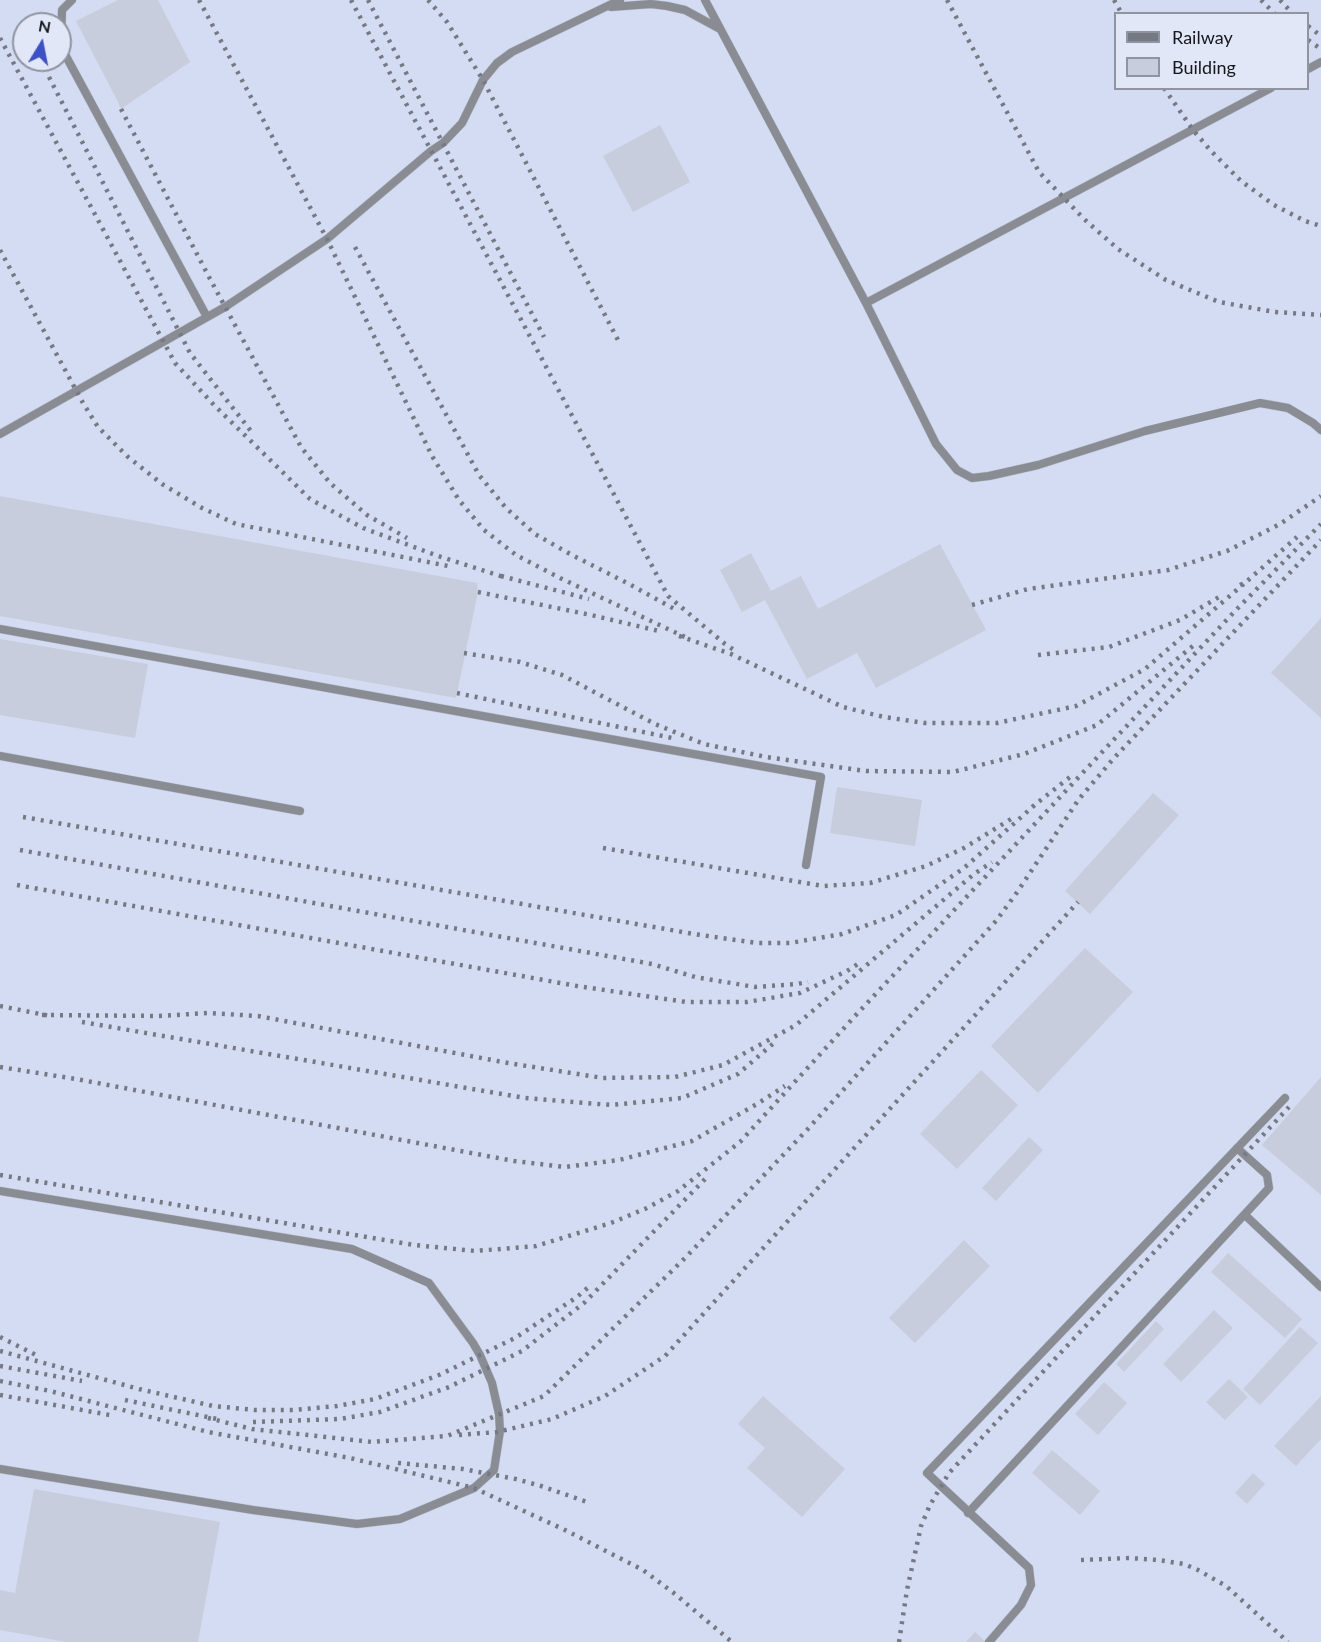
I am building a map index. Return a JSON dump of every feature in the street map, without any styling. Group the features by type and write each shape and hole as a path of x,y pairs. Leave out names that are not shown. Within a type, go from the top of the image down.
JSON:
{"lane":[{"path":"72,0 62,10 61,47 207,317"},
{"path":"0,434 225,307 327,239 443,143 462,123 483,80 496,63 512,52 620,0"},
{"path":"705,0 866,303 936,444 957,470 972,478 989,476 1038,465 1145,431 1260,403 1288,408 1321,430"},
{"path":"607,8 651,4 667,6 685,10 720,29"},
{"path":"866,303 1267,90"},
{"path":"0,629 821,777 806,865"},
{"path":"0,756 300,811"},
{"path":"989,1642 1021,1605 1031,1585 1029,1568 927,1473 1285,1098"},
{"path":"968,1513 1269,1188 1267,1175 1238,1148"},
{"path":"0,1191 352,1249 429,1283 480,1355 492,1383 499,1414 500,1431 494,1470 474,1488 400,1520 357,1524 253,1510 0,1469"},
{"path":"1245,1215 1321,1287"}],"shaded area":[{"path":"0,0 1321,0 1321,1642 0,1642"}],"building":[{"path":"118,0 158,0 190,62 121,109 76,21"},
{"path":"660,125 690,182 633,212 603,156"},
{"path":"0,496 477,583 478,592 456,698 0,616"},
{"path":"940,544 986,630 876,688 857,653 807,679 765,600 742,612 720,570 751,553 771,591 801,576 818,609"},
{"path":"1321,618 1321,718 1271,673"},
{"path":"0,639 148,664 135,738 0,715"},
{"path":"837,787 922,800 915,846 830,833"},
{"path":"1153,793 1179,815 1090,914 1065,891"},
{"path":"1085,948 1133,992 1038,1093 991,1046"},
{"path":"981,1070 1018,1105 957,1169 920,1134"},
{"path":"1321,1077 1321,1195 1262,1145"},
{"path":"1029,1137 1043,1150 996,1201 982,1188"},
{"path":"964,1240 990,1266 915,1343 889,1318"},
{"path":"1228,1253 1302,1319 1285,1338 1211,1272"},
{"path":"1214,1310 1233,1328 1181,1382 1163,1364"},
{"path":"1156,1321 1164,1329 1124,1372 1116,1364"},
{"path":"1300,1327 1318,1343 1260,1405 1243,1389"},
{"path":"1229,1379 1248,1397 1225,1420 1206,1402"},
{"path":"1104,1382 1127,1403 1098,1435 1075,1414"},
{"path":"763,1396 845,1469 802,1517 747,1468 765,1448 738,1424"},
{"path":"1321,1396 1321,1439 1296,1466 1274,1446"},
{"path":"1052,1450 1100,1491 1080,1515 1032,1473"},
{"path":"1253,1473 1265,1484 1247,1504 1235,1493"},
{"path":"34,1489 220,1522 198,1642 66,1642 0,1630 0,1590 15,1593"},
{"path":"975,1632 986,1642 966,1642"}],"railway":[{"path":"199,0 327,239 432,456 459,500 484,530 516,555 687,638"},
{"path":"351,0 668,596 734,650"},
{"path":"368,0 544,337"},
{"path":"428,0 447,22 483,80 620,344"},
{"path":"947,0 1039,172 1084,219 1118,249 1166,280 1219,302 1275,312 1321,315"},
{"path":"1114,0 1121,12"},
{"path":"1261,0 1273,12"},
{"path":"1280,0 1291,12"},
{"path":"1309,27 1321,36"},
{"path":"0,38 175,363 214,405 310,499 363,528 438,556 507,578"},
{"path":"1309,41 1321,49"},
{"path":"49,77 190,353 254,435"},
{"path":"1165,90 1193,130 1241,181 1274,205 1305,221 1321,226"},
{"path":"121,109 301,447 330,483 367,515 407,538"},
{"path":"355,247 479,475 506,508 535,534 678,611"},
{"path":"0,250 98,427 127,456 162,484 202,508 236,524 448,566"},
{"path":"972,605 1028,589 1168,570 1227,551 1280,524 1321,496"},
{"path":"0,1175 414,1245 475,1251 536,1246 611,1223 647,1208 678,1191 740,1142 1105,749 1321,524"},
{"path":"1240,585 1297,537"},
{"path":"208,1418 252,1429 372,1442 447,1436 544,1396 686,1257 806,1131 996,921 1079,799 1114,758 1321,540"},
{"path":"501,576 589,599"},
{"path":"679,636 731,654 843,707 884,717 925,723 997,723 1076,706 1145,669 1246,582"},
{"path":"478,592 659,631"},
{"path":"1038,655 1109,647 1180,620 1219,597"},
{"path":"464,653 520,662 562,675 655,724 704,744 766,757 866,771 953,772 1024,754 1097,725 1194,645"},
{"path":"457,693 672,738"},
{"path":"1032,807 1070,777"},
{"path":"23,817 694,934 757,943 790,943 842,934 896,915 964,868 1037,803"},
{"path":"603,848 823,886 870,883 926,866 964,848 1011,819"},
{"path":"20,850 652,964 695,977 755,987 808,982"},
{"path":"42,1015 159,1016 208,1013 258,1016 508,1063 603,1078 675,1077 723,1065 796,1025 974,874 992,862"},
{"path":"17,885 577,986 686,1002 747,1002 800,993 861,962"},
{"path":"459,1435 497,1432 552,1419 605,1396 665,1356 1078,902"},
{"path":"0,1006 50,1016"},
{"path":"82,1022 525,1098 611,1105 682,1098 738,1074 775,1042"},
{"path":"0,1067 76,1079 514,1161 565,1167 619,1160 692,1141 785,1086"},
{"path":"899,1642 907,1590 921,1526 930,1505 949,1473 1289,1107"},
{"path":"253,1422 340,1419 380,1412 449,1387 522,1351 584,1303 709,1175"},
{"path":"0,1351 139,1389 213,1406 255,1410 294,1410 337,1406 375,1399 439,1375 515,1338 577,1297 592,1284"},
{"path":"0,1337 40,1357"},
{"path":"0,1366 82,1381"},
{"path":"0,1381 50,1391 208,1432 350,1458 474,1488 565,1530 643,1570 732,1642"},
{"path":"0,1395 115,1416"},
{"path":"125,1400 217,1419"},
{"path":"398,1463 463,1469 516,1479 590,1503"},
{"path":"1081,1560 1129,1558 1184,1564 1226,1586 1288,1642"}]}
